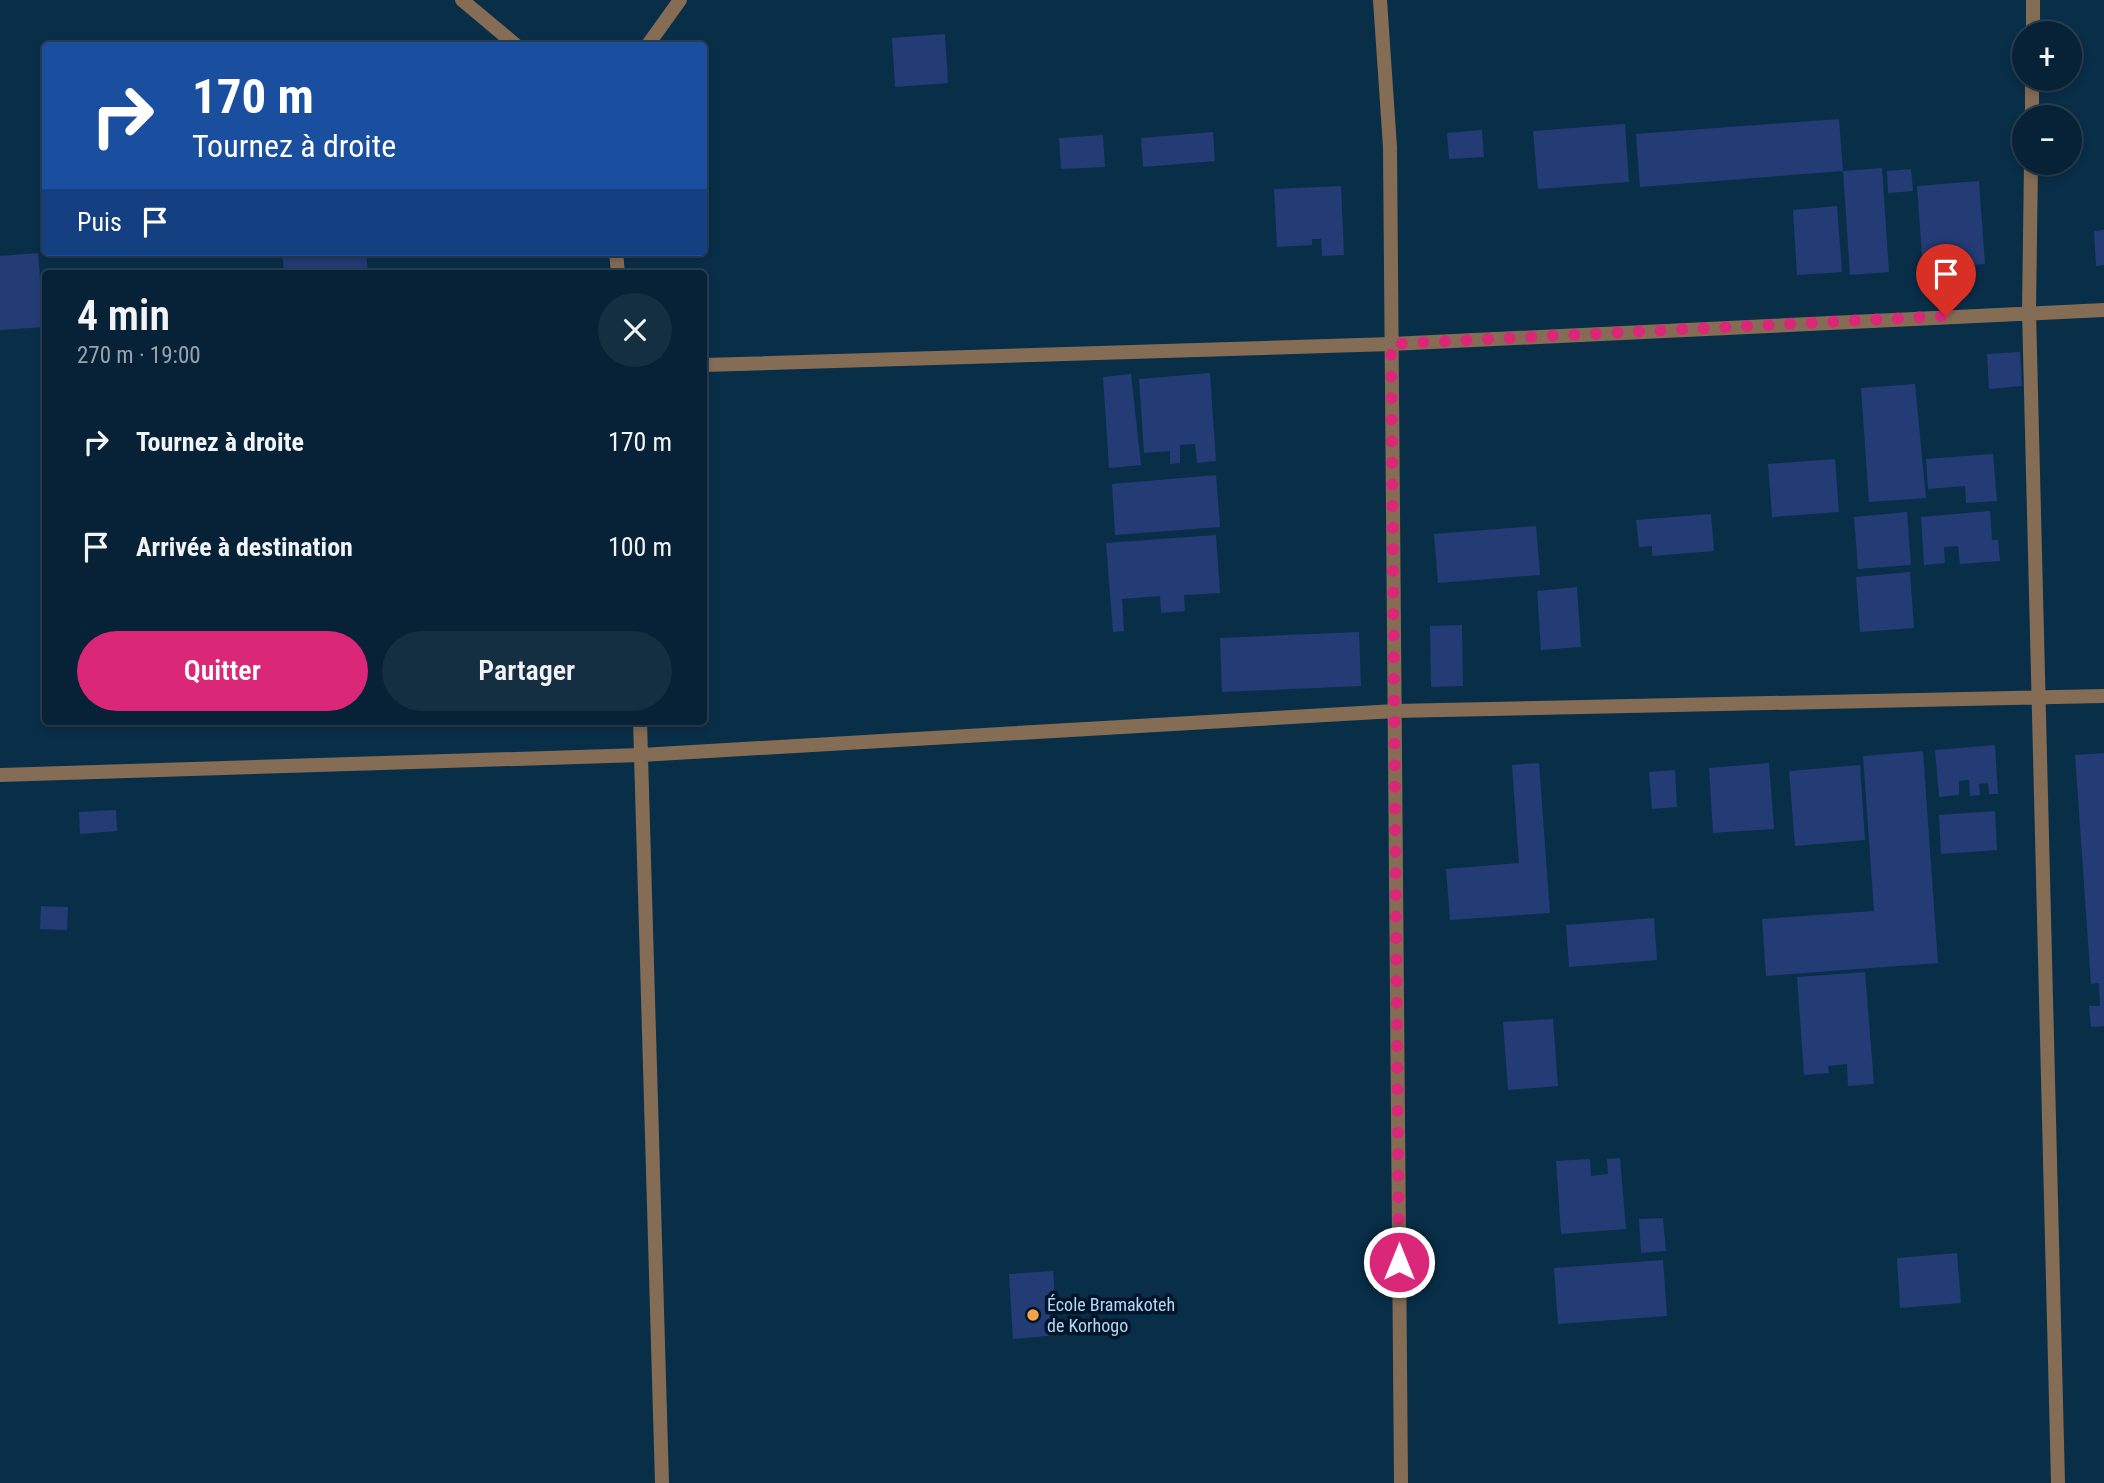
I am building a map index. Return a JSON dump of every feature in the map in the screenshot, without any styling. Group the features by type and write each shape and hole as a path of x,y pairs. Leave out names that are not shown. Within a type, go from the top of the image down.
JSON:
{"street":[{"path":"462,0 512,42"},
{"path":"650,42 680,0"},
{"path":"1380,0 1390,147 1401,1483"},
{"path":"2033,0 2033,21"},
{"path":"2031,175 2029,311 2058,1483"},
{"path":"707,365 1391,344 2029,311 2104,310"},
{"path":"0,775 641,755 1395,711 2104,696"},
{"path":"640,725 662,1483"}],"building":[{"path":"945,34 948,83 895,87 892,38"},
{"path":"1839,119 1843,171 1640,187 1636,134"},
{"path":"1625,124 1629,182 1538,189 1533,131"},
{"path":"1482,130 1484,157 1449,159 1447,133"},
{"path":"1213,132 1215,161 1143,167 1141,138"},
{"path":"1103,135 1105,167 1061,169 1059,138"},
{"path":"1882,168 1889,272 1850,275 1843,171"},
{"path":"1911,169 1913,191 1888,193 1887,171"},
{"path":"1979,181 1985,264 1923,269 1917,186"},
{"path":"1341,186 1344,255 1322,256 1321,239 1312,239 1312,245 1277,247 1274,189"},
{"path":"1837,206 1842,272 1797,275 1793,210"},
{"path":"2104,230 2104,265 2096,266 2094,231"},
{"path":"38,253 42,327 0,330 0,256"},
{"path":"282,256 366,256 368,270 284,270"},
{"path":"2020,352 2022,386 1989,389 1987,354"},
{"path":"1210,373 1216,461 1197,463 1195,444 1180,445 1180,463 1170,464 1170,451 1144,453 1139,379"},
{"path":"1131,374 1141,465 1109,468 1103,377"},
{"path":"1915,384 1926,498 1869,502 1861,388"},
{"path":"1993,454 1997,501 1966,503 1965,486 1928,489 1926,459"},
{"path":"1835,459 1839,512 1772,517 1768,464"},
{"path":"1216,475 1220,527 1115,535 1112,484"},
{"path":"1990,511 1992,540 1998,540 2000,561 1960,564 1958,546 1944,547 1945,563 1924,565 1921,517"},
{"path":"1907,512 1911,565 1858,569 1854,517"},
{"path":"1711,514 1714,551 1652,556 1652,546 1639,547 1636,520"},
{"path":"1536,526 1540,575 1438,583 1434,534"},
{"path":"1216,535 1220,593 1184,595 1185,611 1161,613 1160,596 1122,599 1124,631 1113,632 1106,543"},
{"path":"1910,572 1914,628 1860,632 1856,577"},
{"path":"1577,587 1581,647 1541,650 1537,591"},
{"path":"1462,625 1463,686 1431,687 1430,626"},
{"path":"1359,632 1361,686 1222,692 1220,638"},
{"path":"1995,745 1998,794 1989,794 1988,783 1979,784 1980,795 1970,796 1969,780 1959,781 1959,795 1939,797 1935,750"},
{"path":"1923,751 1938,963 1766,976 1762,919 1874,911 1863,756"},
{"path":"2104,753 2104,1026 2091,1027 2089,1006 2100,1006 2099,983 2091,984 2075,755"},
{"path":"1539,763 1550,913 1450,920 1446,869 1519,863 1512,765"},
{"path":"1769,763 1774,829 1713,833 1709,768"},
{"path":"1860,765 1865,840 1795,846 1789,771"},
{"path":"1675,770 1677,807 1652,809 1649,772"},
{"path":"116,810 117,831 80,834 79,812"},
{"path":"1995,811 1997,850 1941,854 1939,815"},
{"path":"41,906 68,907 67,930 40,929"},
{"path":"1654,918 1657,960 1569,967 1566,925"},
{"path":"1865,972 1874,1084 1848,1086 1847,1064 1828,1066 1829,1073 1804,1075 1797,977"},
{"path":"1553,1019 1558,1086 1508,1090 1503,1022"},
{"path":"1620,1158 1626,1229 1561,1234 1556,1161 1590,1159 1591,1176 1608,1174 1607,1159"},
{"path":"1663,1218 1666,1251 1641,1253 1639,1219"},
{"path":"1957,1253 1961,1303 1900,1308 1897,1258"},
{"path":"1663,1260 1667,1316 1558,1324 1554,1268"},
{"path":"1053,1271 1058,1335 1013,1339 1009,1274"}],"place":[{"name":"École Bramakoteh de Korhogo","path":"1033,1315"}],"route":[{"path":"1399,1262 1391,344 1946,316"}]}
